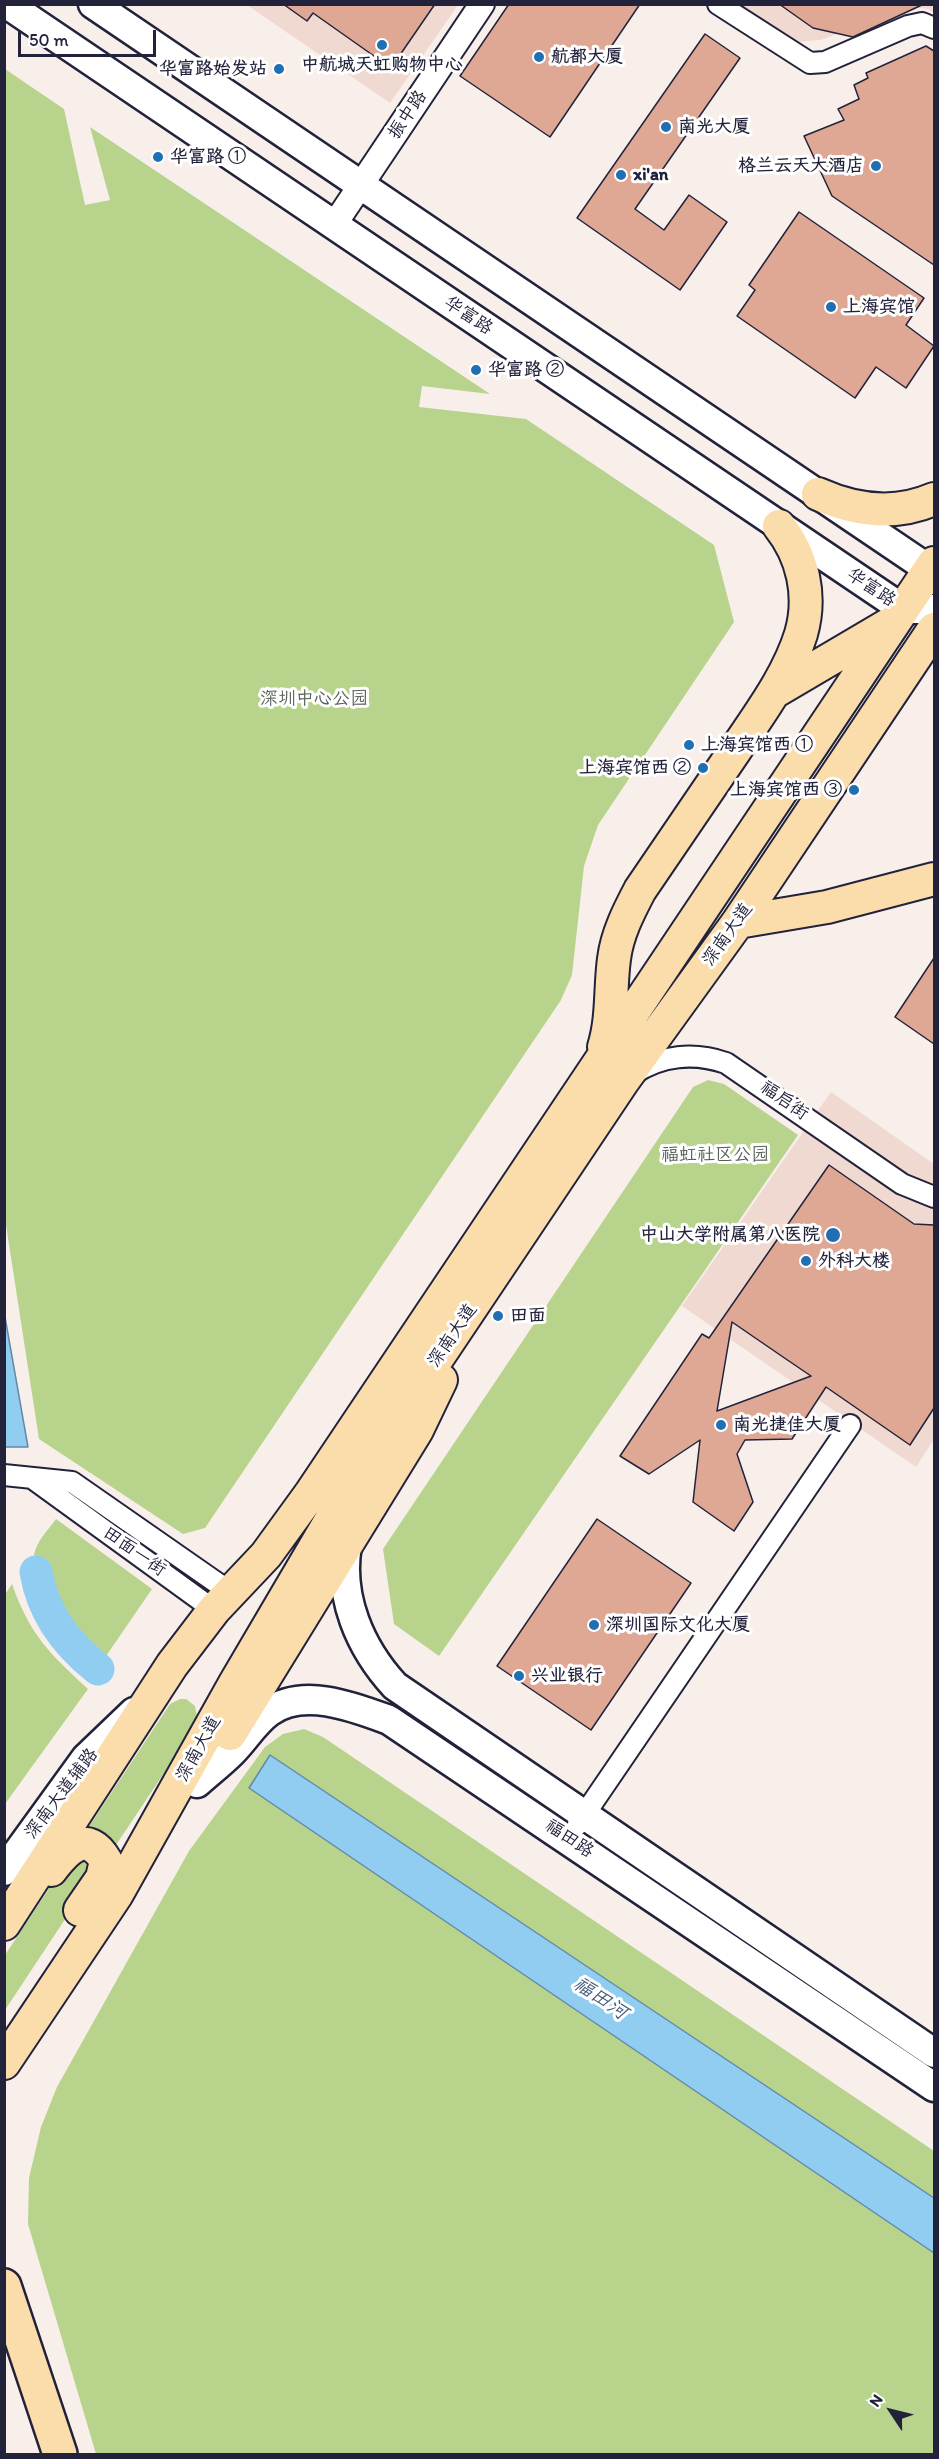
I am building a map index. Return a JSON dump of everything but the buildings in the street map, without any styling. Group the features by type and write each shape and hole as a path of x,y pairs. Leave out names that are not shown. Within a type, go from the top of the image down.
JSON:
{"highway":[{"path":"4,2286 60,2454"}],"main road":[{"name":"华富路","path":"7,4 903,609 934,609"},
{"path":"93,4 933,571 886,627 790,681 773,694"},
{"path":"818,494 841,504 879,510 910,508 934,500"},
{"path":"596,1067 609,1026 614,960 629,911 640,890 773,694 793,655 805,613 803,572 790,539 779,526"},
{"name":"深南大道","path":"4,1924 150,1696 222,1601 266,1554 311,1493 903,609"},
{"name":"深南大道","path":"4,2063 117,1894 235,1683 334,1514 623,1081 738,922 934,629"},
{"path":"738,922 827,907 934,879"},
{"path":"158,1823 197,1783 347,1545 433,1401 458,1328"},
{"name":"福田路","path":"347,1545 344,1583 367,1651 382,1671 414,1700 934,2053"},
{"name":"深南大道辅路","path":"4,1871 86,1758 150,1696"},
{"name":"福田路","path":"197,1783 232,1752 256,1723 272,1710 298,1701 319,1701 389,1720 934,2087"},
{"path":"23,1897 46,1876 64,1852 77,1845 88,1844 100,1851 106,1861 102,1878 60,1940 46,1999"}],"street":[{"name":"振中路","path":"334,225 482,4"},
{"path":"718,4 810,63 825,62 908,26 922,23 934,28"},
{"name":"福启街","path":"623,1081 654,1062 676,1057 697,1056 726,1063 744,1072 902,1184 934,1197"},
{"path":"568,1839 850,1425"},
{"path":"4,1475 32,1478"},
{"name":"田面一街","path":"32,1478 72,1482 222,1601"},
{"name":"田面一街","path":"32,1478 53,1494 222,1601"}],"shaded area":[{"path":"934,4 934,13 928,9 907,6 821,40 795,42 740,5"},
{"path":"247,5 458,5 390,103"},
{"name":"中山大学附属第八医院","path":"831,1092 934,1164 934,1439 916,1467 682,1306"}],"green space":[{"name":"深圳中心公园","path":"5,69 64,109 85,205 110,200 90,127 490,394 422,386 419,407 526,419 714,545 734,622 598,825 584,866 572,975 561,1000 205,1528 183,1534 39,1439 4,1212"},
{"name":"福虹社区公园","path":"708,1080 724,1084 798,1135 439,1656 394,1624 383,1549 693,1087"},
{"path":"56,1519 152,1589 104,1659 62,1614 35,1565 34,1555 37,1545"},
{"path":"12,1584 26,1617 42,1642 88,1689 5,1804 4,1596"},
{"path":"186,1699 195,1706 198,1722 116,1845 111,1846 88,1830 90,1825 170,1704"},
{"path":"304,1729 323,1737 934,2151 934,2454 96,2454 28,2224 29,2178 41,2127 57,2087 189,1851 265,1747 283,1734"},
{"path":"87,1857 93,1877 5,2010 5,1955 68,1860"}],"water":[{"path":"5,1317 28,1447 5,1447"},
{"path":"270,1755 934,2198 934,2253 249,1788"}],"waterway":[{"name":"福田河","path":"36,1572 39,1587 50,1614 66,1638 98,1669"}],"place":[{"name":"中航城天虹购物中心","path":"382,45"},
{"name":"航都大厦","path":"539,57"},
{"name":"华富路始发站","path":"279,69"},
{"name":"南光大厦","path":"666,127"},
{"name":"华富路 ①","path":"158,157"},
{"name":"格兰云天大酒店","path":"876,166"},
{"name":"xi'an","path":"621,175"},
{"name":"上海宾馆","path":"831,307"},
{"name":"华富路 ②","path":"476,370"},
{"name":"上海宾馆西 ①","path":"689,745"},
{"name":"上海宾馆西 ②","path":"703,768"},
{"name":"上海宾馆西 ③","path":"854,790"},
{"name":"中山大学附属第八医院","path":"833,1235"},
{"name":"外科大楼","path":"806,1261"},
{"name":"田面","path":"498,1316"},
{"name":"南光捷佳大厦","path":"721,1425"},
{"name":"深圳国际文化大厦","path":"594,1625"},
{"name":"兴业银行","path":"519,1676"}]}
